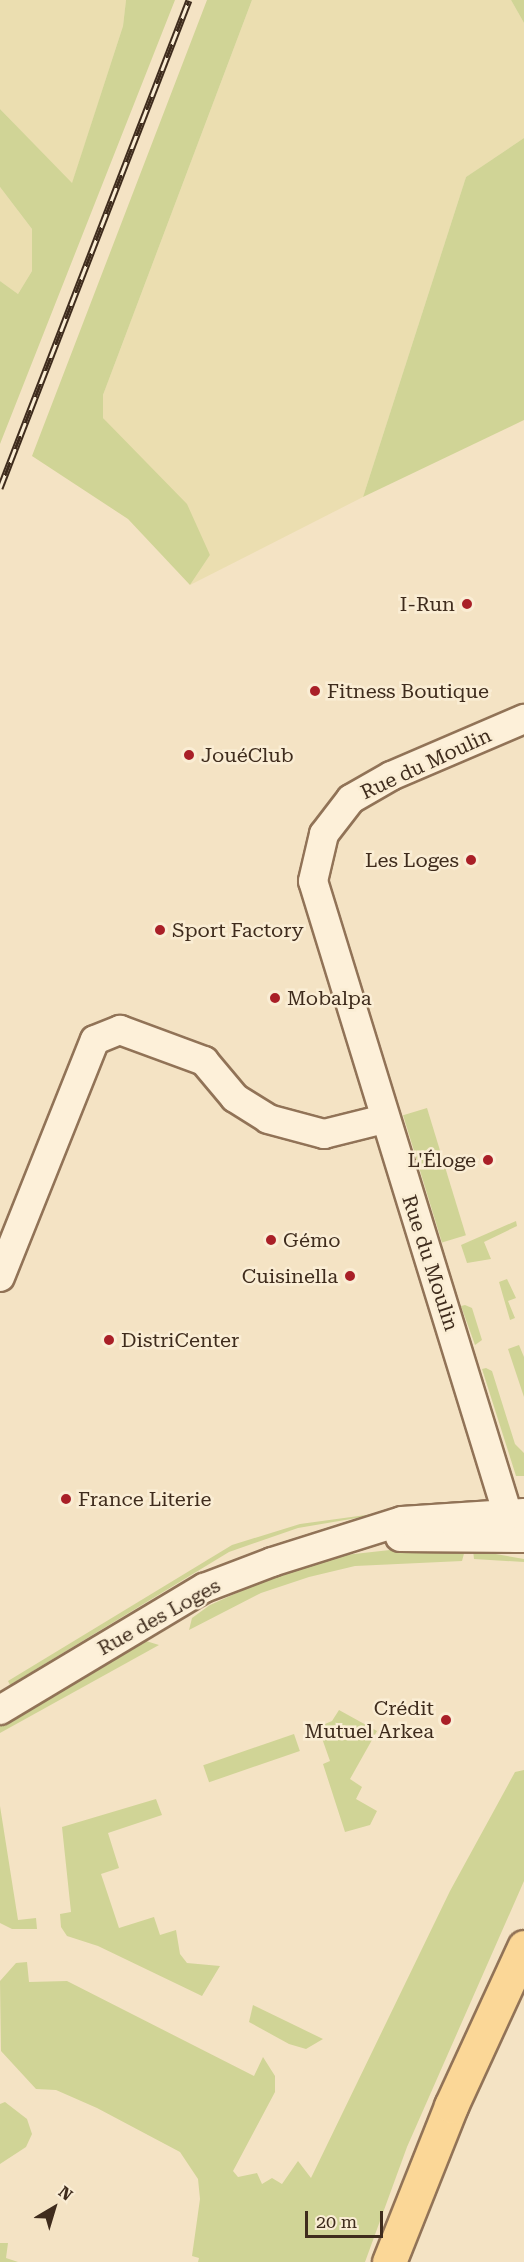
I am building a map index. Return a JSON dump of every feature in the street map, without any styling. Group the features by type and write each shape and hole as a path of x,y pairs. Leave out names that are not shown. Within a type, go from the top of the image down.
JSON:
{"main road":[{"path":"389,2262 451,2106 524,1947"}],"street":[{"name":"Rue du Moulin","path":"518,1525 384,1119 313,881 316,855 324,834 341,810 367,788 524,719"},
{"path":"0,1277 95,1040 120,1030 204,1061 235,1098 268,1119 324,1134 384,1119"},
{"name":"Rue des Loges","path":"0,1710 204,1588 272,1562 362,1535 518,1525"}],"shaded area":[{"path":"0,0 126,0 123,26 72,184 0,109"},
{"path":"252,0 511,0 524,23 524,138 466,177 363,497 190,585 210,555 103,418 103,395"},
{"path":"0,187 32,229 32,271 18,294 0,281"}],"green space":[{"path":"126,0 175,0 0,444 0,281 18,294 32,271 32,229 0,187 0,109 72,183 123,26"},
{"path":"207,0 252,0 103,395 103,418 187,504 210,555 190,585 128,519 32,456"},
{"path":"511,0 524,0 524,23"},
{"path":"524,138 524,420 363,497 466,177"},
{"path":"427,1108 466,1235 442,1242 403,1115"},
{"path":"516,1221 517,1226 484,1242 491,1259 467,1263 461,1245"},
{"path":"507,1279 516,1298 508,1301 515,1318 510,1320 499,1282"},
{"path":"461,1306 472,1308 482,1340 475,1345"},
{"path":"519,1345 524,1357 524,1397 508,1349"},
{"path":"482,1369 492,1371 515,1444 524,1453 524,1476 516,1476"},
{"path":"410,1509 298,1528 229,1552 10,1685 8,1681 232,1545 300,1524"},
{"path":"390,1550 465,1550 462,1561 355,1566 309,1577 261,1593 189,1630 192,1618 210,1605 283,1572 345,1555"},
{"path":"473,1550 524,1559 524,1562 474,1559"},
{"path":"146,1641 159,1645 0,1733 0,1726"},
{"path":"339,1710 377,1731 350,1779 362,1787 356,1799 377,1811 370,1825 345,1832 323,1764 330,1761 318,1727 332,1721"},
{"path":"294,1734 300,1751 209,1782 203,1765"},
{"path":"524,1770 524,1881 407,2147 365,2262 198,2262 199,2258 192,2256 200,2199 198,2179 180,2152 97,2108 56,2090 36,2089 1,2051 0,1981 16,1963 27,1962 29,1982 67,1981 254,2076 263,2057 275,2076 275,2092 233,2171 238,2177 257,2173 262,2184 272,2178 282,2184 298,2161 311,2178 450,1891 515,1772"},
{"path":"156,1799 162,1815 108,1833 119,1868 101,1874 119,1928 154,1917 160,1935 176,1930 180,1954 187,1963 220,1966 202,1996 98,1946 67,1936 61,1927 60,1914 71,1912 62,1827"},
{"path":"0,1806 18,1920 36,1918 37,1929 12,1929 0,1923"},
{"path":"253,2005 323,2039 306,2049 289,2044 249,2022"},
{"path":"5,2102 27,2119 32,2134 26,2147 0,2164 0,2104"},
{"path":"0,2243 8,2243 6,2258 18,2262 0,2262"}],"railway":[{"path":"0,488 189,0"}],"place":[{"name":"I-Run","path":"467,604"},
{"name":"Fitness Boutique","path":"315,691"},
{"name":"JouéClub","path":"189,755"},
{"name":"Les Loges","path":"471,860"},
{"name":"Sport Factory","path":"160,930"},
{"name":"Mobalpa","path":"275,998"},
{"name":"L'Éloge","path":"488,1160"},
{"name":"Gémo","path":"271,1240"},
{"name":"Cuisinella","path":"350,1276"},
{"name":"DistriCenter","path":"109,1340"},
{"name":"France Literie","path":"66,1499"},
{"name":"Crédit Mutuel Arkea","path":"446,1720"}]}
